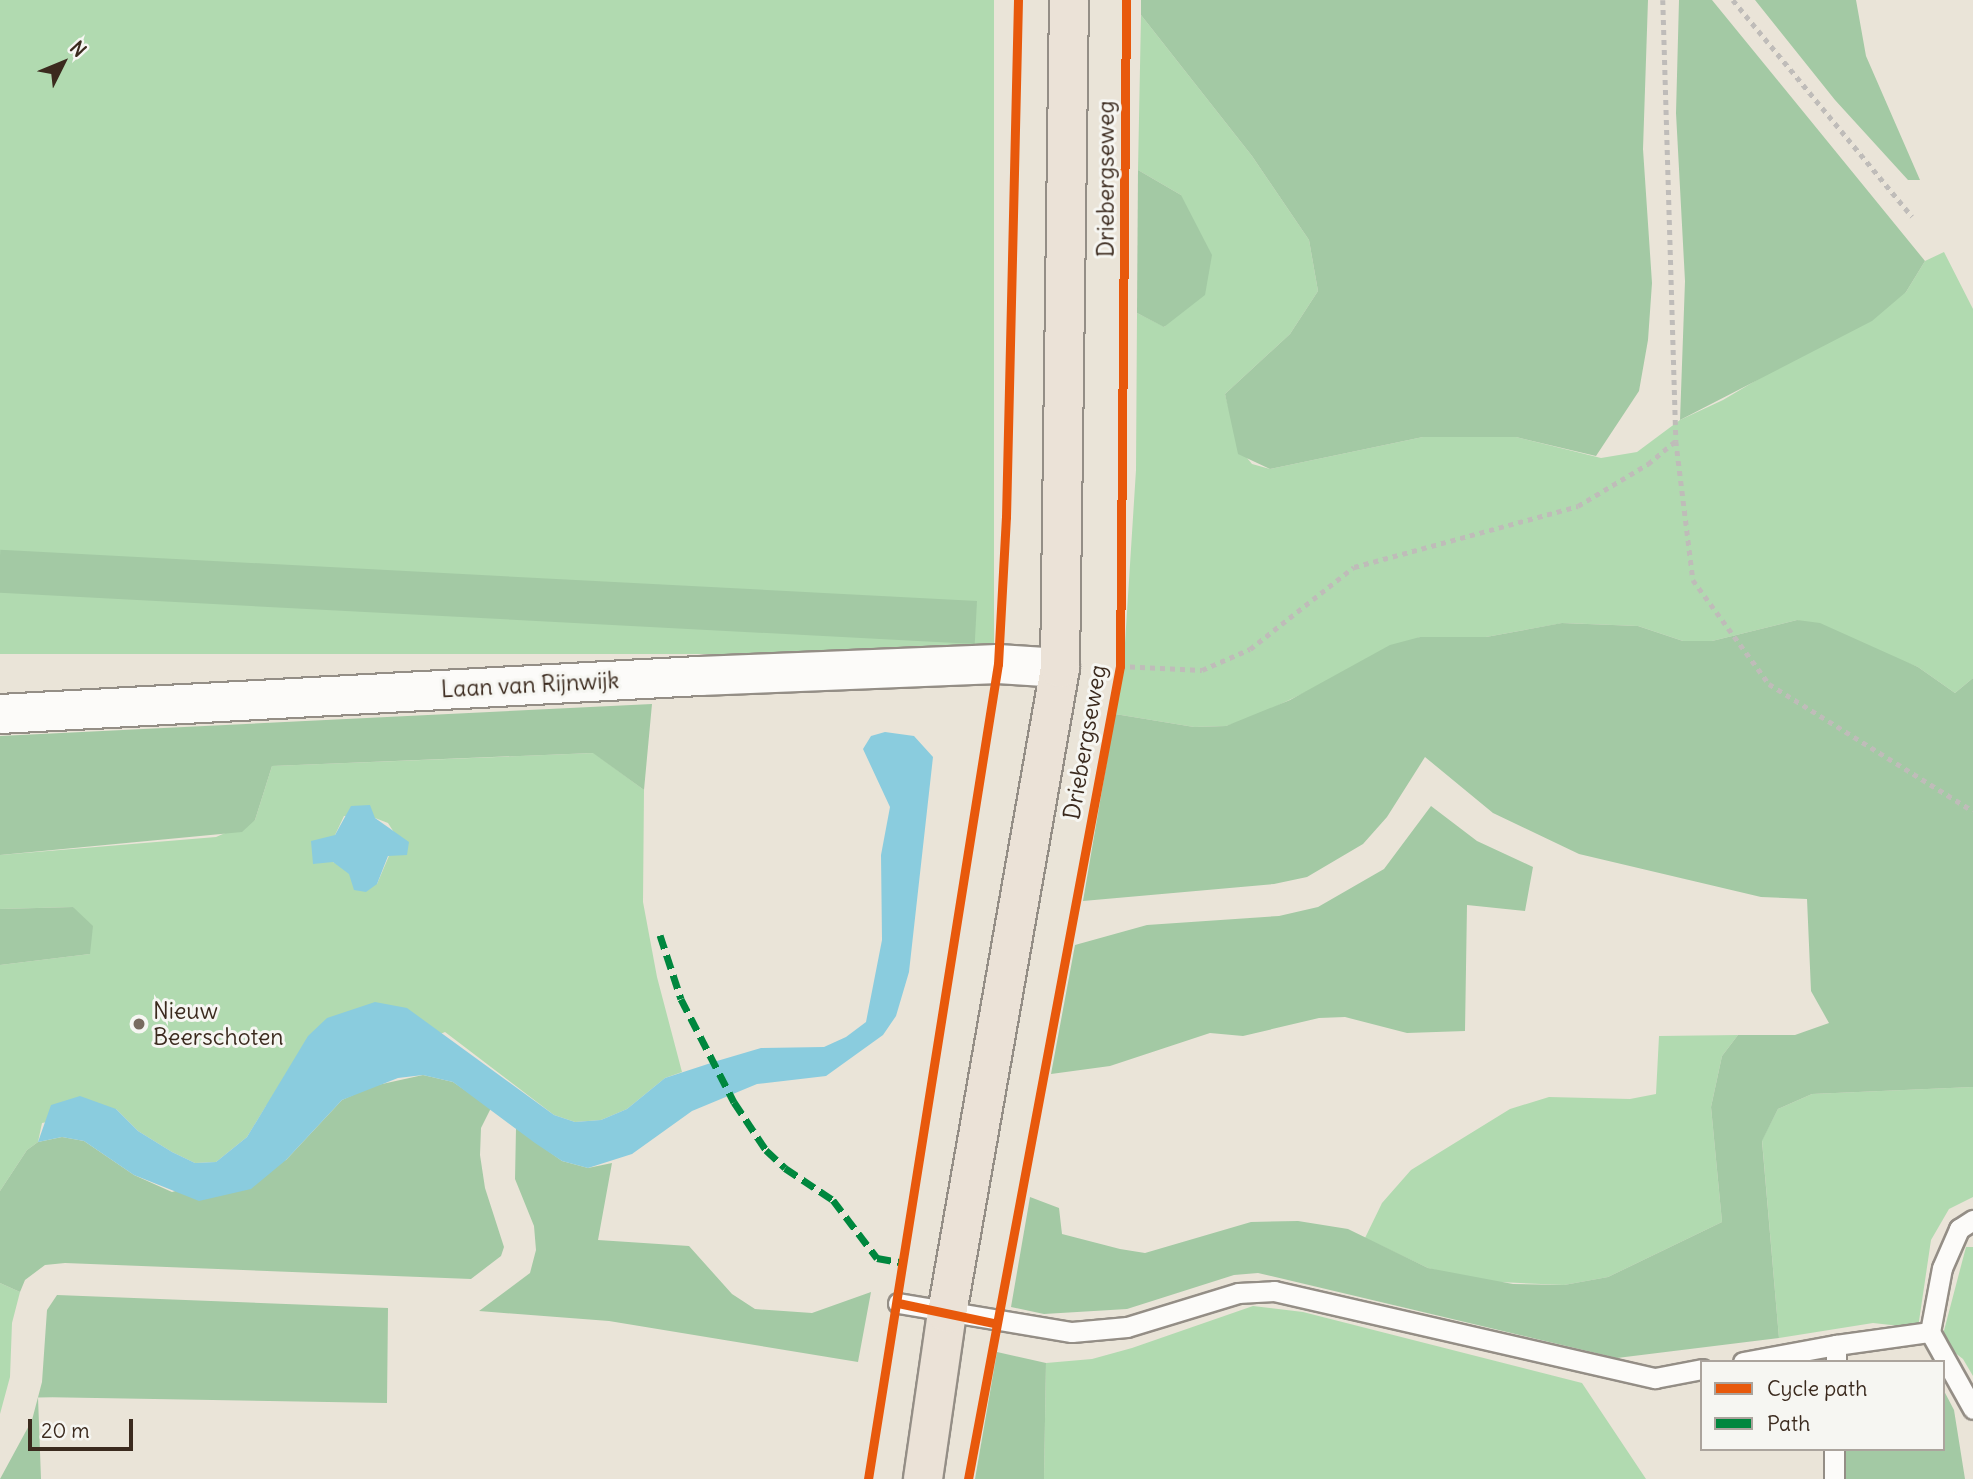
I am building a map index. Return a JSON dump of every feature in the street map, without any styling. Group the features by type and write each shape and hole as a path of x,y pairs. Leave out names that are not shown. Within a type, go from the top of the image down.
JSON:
{"main road":[{"name":"Driebergseweg","path":"923,1479 947,1313 1060,668 1069,0"}],"street":[{"name":"Laan van Rijnwijk","path":"0,714 700,676 998,664 1060,668"}],"lane":[{"path":"1973,1220 1959,1229 1942,1268 1930,1332 1973,1409"},
{"path":"898,1303 1072,1332 1127,1327 1238,1293 1274,1290 1655,1378 1700,1369"},
{"path":"1764,1360 1836,1353 1930,1332"},
{"path":"1834,1451 1834,1479"}],"path":[{"path":"1663,0 1676,441 1693,580 1769,684 1973,811"},
{"path":"1733,0 1912,216"},
{"path":"1060,668 1120,666 1202,670 1250,649 1354,567 1440,540 1578,506 1648,464 1676,441"}],"green space":[{"path":"0,0 994,0 994,654 0,654"},
{"path":"1141,0 1648,0 1643,149 1652,283 1648,340 1639,391 1596,456 1516,437 1423,437 1270,469 1238,454 1225,394 1290,334 1318,291 1309,240 1252,156 1141,15"},
{"path":"1679,0 1712,0 1925,261 1906,292 1872,321 1680,420 1685,281 1676,113"},
{"path":"1755,0 1856,0 1866,56 1920,180 1908,180 1835,100"},
{"path":"1141,15 1252,156 1309,240 1318,291 1290,334 1225,394 1239,448 1252,464 1270,469 1423,437 1516,437 1601,458 1637,452 1680,420 1723,400 1906,292 1925,261 1944,252 1973,309 1973,678 1955,693 1918,667 1797,620 1712,641 1683,641 1638,626 1563,623 1486,637 1420,637 1254,717 1226,726 1194,727 1115,714 1124,659 1136,470 1137,313 1165,327 1181,195 1138,170"},
{"path":"1138,170 1181,195 1212,255 1205,295 1164,327 1137,313"},
{"path":"0,550 977,601 975,644 0,593"},
{"path":"1797,620 1820,623 1918,667 1955,693 1973,678 1973,1087 1812,1094 1778,1109 1762,1141 1779,1338 1617,1358 1258,1273 1234,1275 1127,1309 1044,1314 1011,1307 1030,1197 1059,1208 1062,1234 1120,1249 1145,1253 1251,1222 1298,1221 1348,1229 1428,1268 1513,1284 1564,1285 1608,1277 1722,1222 1711,1107 1722,1056 1738,1035 1795,1035 1829,1023 1811,991 1807,899 1761,897 1579,854 1493,813 1425,757 1387,817 1363,844 1307,877 1274,884 1083,901 1115,714 1194,727 1226,726 1290,700 1390,645 1420,637 1486,637 1562,623 1638,626 1683,641 1712,641"},
{"path":"652,704 644,790 593,753 272,766 255,820 242,832 0,855 0,736"},
{"path":"594,753 644,790 643,902 657,977 682,1072 665,1078 627,1109 601,1120 575,1122 554,1115 445,1032 266,1106 247,1137 216,1162 195,1163 172,1152 138,1131 116,1109 42,1123 38,1142 27,1150 0,1191 0,965 90,954 73,907 0,909 0,855 216,837 255,820 272,766","holes":["344,816 375,818 388,823 397,837 377,884 333,862 335,835"]},
{"path":"1431,806 1477,841 1533,867 1525,911 1467,905 1465,1031 1407,1033 1345,1017 1319,1018 1243,1036 1210,1033 1110,1066 1051,1074 1075,945 1147,925 1279,916 1318,907 1384,869"},
{"path":"73,907 93,926 90,954 0,965 0,909"},
{"path":"1738,1035 1722,1056 1711,1107 1722,1222 1608,1277 1564,1285 1477,1281 1428,1268 1365,1238 1382,1203 1411,1170 1510,1109 1549,1097 1630,1099 1656,1094 1659,1036"},
{"path":"423,1075 453,1082 491,1108 481,1128 480,1155 485,1188 504,1247 501,1256 471,1279 65,1263 45,1265 25,1280 20,1292 0,1283 0,1191 27,1150 38,1142 62,1137 84,1141 134,1175 172,1192 286,1160 342,1100 373,1086"},
{"path":"1973,1087 1973,1197 1949,1209 1931,1240 1918,1328 1873,1323 1779,1338 1762,1140 1778,1109 1812,1094"},
{"path":"516,1128 562,1161 588,1168 612,1163 598,1240 689,1246 732,1294 755,1309 812,1313 871,1292 858,1362 609,1321 479,1311 530,1273 536,1250 534,1226 515,1179"},
{"path":"1966,1247 1973,1247 1973,1376 1963,1359 1941,1342"},
{"path":"0,1283 20,1292 12,1323 10,1377 0,1414"},
{"path":"57,1295 388,1308 387,1403 38,1397 42,1382 47,1310"},
{"path":"1253,1306 1303,1312 1582,1383 1646,1479 1044,1479 1046,1363 1092,1359 1132,1348"},
{"path":"997,1352 1046,1363 1044,1479 975,1479"},
{"path":"1945,1393 1954,1410 1965,1479 1839,1479 1842,1451 1945,1451"},
{"path":"38,1397 41,1479 0,1479 32,1420"}],"water":[{"path":"885,732 914,736 933,757 909,972 896,1016 883,1035 826,1076 757,1084 692,1111 632,1154 588,1168 562,1161 453,1082 423,1075 398,1078 342,1100 286,1160 251,1189 199,1201 134,1175 84,1141 62,1137 38,1142 51,1105 80,1096 116,1109 138,1131 172,1152 195,1163 216,1162 247,1137 308,1036 327,1018 375,1002 407,1008 554,1115 575,1122 601,1120 627,1109 665,1078 717,1061 761,1048 824,1047 846,1037 866,1022 882,940 881,855 890,807 863,749 871,736"},
{"path":"370,805 375,818 409,842 407,855 388,856 377,884 366,892 354,890 349,874 333,862 313,864 311,841 335,835 351,806"}],"marked path":[{"path":"660,935 681,999 734,1102 766,1150 785,1168 833,1200 877,1258 904,1263"}],"cycle path":[{"path":"868,1479 998,664 1006,517 1018,0"},
{"path":"968,1479 1120,666 1126,0"},
{"path":"898,1303 994,1323"}],"place":[{"name":"Nieuw Beerschoten","path":"139,1024"}]}
